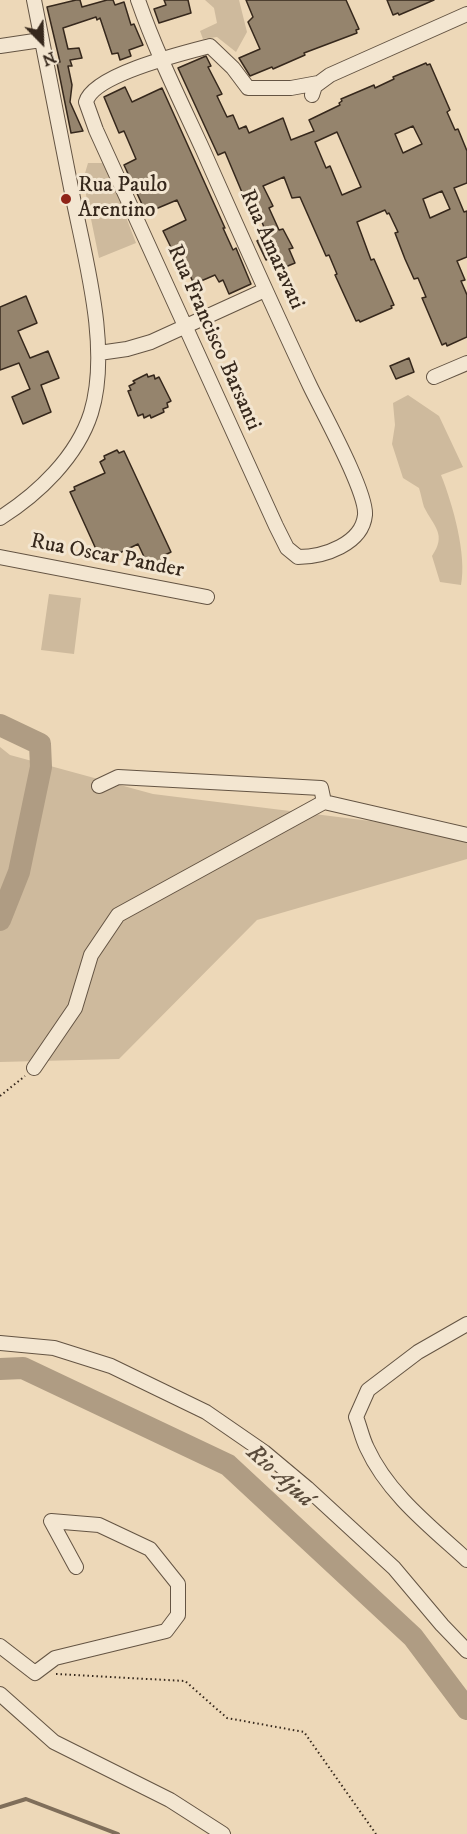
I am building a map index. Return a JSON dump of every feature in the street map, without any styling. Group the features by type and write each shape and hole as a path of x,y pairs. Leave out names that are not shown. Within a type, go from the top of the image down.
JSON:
{"street":[{"path":"0,518 59,468 83,432 95,396 99,353 89,281 34,0"},
{"name":"Rua Amaravati","path":"138,0 160,59 353,476 365,506 365,517"},
{"path":"160,59 210,46 233,68 248,88 315,89 336,72 467,14"},
{"path":"0,46 41,40"},
{"name":"Rua Francisco Barsanti","path":"160,59 98,87 88,96 86,102 96,130 276,526 292,553 298,556 314,556 341,546 355,538 365,517"},
{"path":"99,353 139,346 266,290"},
{"path":"434,377 467,363"},
{"name":"Rua Oscar Pander","path":"0,557 207,597"},
{"path":"99,786 118,777 321,788 324,802"},
{"path":"34,1068 75,1008 91,955 118,915 324,802 467,835"},
{"path":"467,1324 418,1352 368,1390 356,1417 367,1448 380,1472 407,1505 467,1560"},
{"path":"0,1343 54,1348 111,1366 206,1412 264,1452 316,1496 393,1568 467,1651"},
{"path":"0,1646 35,1673 56,1658 166,1631 178,1615 178,1584 150,1549 99,1525 51,1521 76,1567"},
{"path":"0,1694 54,1742 170,1800 223,1834"}],"path":[{"path":"0,1096 34,1068"},
{"path":"35,1673 185,1681 227,1718 304,1732 376,1834"}],"shaded area":[{"path":"205,0 239,0 247,32 236,52 217,37 203,39 200,31 217,23 214,8"},
{"path":"88,163 105,163 136,243 99,258 83,180"},
{"path":"408,395 439,416 463,467 441,475 454,515 460,545 461,585 440,582 432,556 439,536 424,507 419,488 403,478 392,444 395,425 393,403"},
{"path":"49,594 81,598 74,654 41,650"},
{"path":"0,747 10,755 153,794 467,833 467,859 257,920 119,1059 0,1062"}],"building":[{"path":"80,0 82,7 107,0 113,0 115,5 124,2 131,25 134,24 143,45 129,50 131,56 120,60 118,53 112,54 100,18 97,20 96,17 63,28 68,49 79,48 82,58 70,60 72,66 68,66 72,85 70,102 83,131 71,133 57,63 60,62 47,7"},
{"path":"164,0 188,0 191,13 159,23 154,9 166,5"},
{"path":"246,0 346,0 359,29 356,30 357,33 304,53 305,55 273,69 272,67 250,76 239,58 260,49 248,22 253,17"},
{"path":"387,0 434,0 399,15 398,13 393,15"},
{"path":"206,56 211,66 208,67 222,94 217,96 227,117 233,115 239,129 246,126 249,133 283,118 291,140 314,131 309,120 340,105 341,99 374,85 375,88 394,79 393,77 426,63 430,64 450,110 447,112 455,130 458,129 467,151 467,183 454,188 464,212 467,211 467,257 457,261 465,280 461,281 467,295 467,337 447,346 446,343 442,345 422,298 426,297 418,278 414,279 395,233 398,232 389,213 387,214 385,210 357,222 371,260 374,259 394,305 360,322 356,321 335,275 337,274 329,255 326,256 300,197 292,198 284,177 263,186 273,206 269,208 279,230 283,229 293,248 289,249 295,263 283,268 278,255 266,260 257,241 264,237 260,229 264,227 255,206 249,209 225,152 218,155 178,68","holes":["413,126 422,144 403,153 395,134","337,132 361,187 342,195 330,166 326,168 315,142","442,191 450,209 430,218 423,199"]},
{"path":"125,87 132,102 162,88 225,228 223,228 233,250 236,248 251,284 229,294 223,280 219,282 215,275 194,284 184,263 180,266 163,231 186,220 177,200 146,213 124,165 136,159 124,131 119,133 104,97"},
{"path":"26,296 37,323 18,331 30,358 48,351 59,378 41,385 51,412 23,424 12,397 30,389 19,363 0,370 0,307"},
{"path":"409,358 414,372 396,379 390,366"},
{"path":"147,374 148,377 154,375 155,379 159,377 171,401 167,403 168,407 163,409 164,412 151,418 150,415 144,418 143,414 138,416 128,391 131,390 129,386 135,383 133,381"},
{"path":"117,450 119,453 124,451 171,552 165,555 166,558 153,564 152,561 147,563 138,544 107,559 106,556 100,558 70,492 75,490 74,487 105,473 100,462 105,459 104,456"}],"waterway":[{"name":"Rio Ajuá","path":"0,725 40,744 41,767 19,872 0,920"},
{"name":"Rio Ajuá","path":"0,1369 23,1368 228,1465 413,1637 467,1709"},
{"path":"0,1807 26,1799 118,1834"}],"place":[{"name":"Rua Paulo Arentino","path":"66,199"}]}
